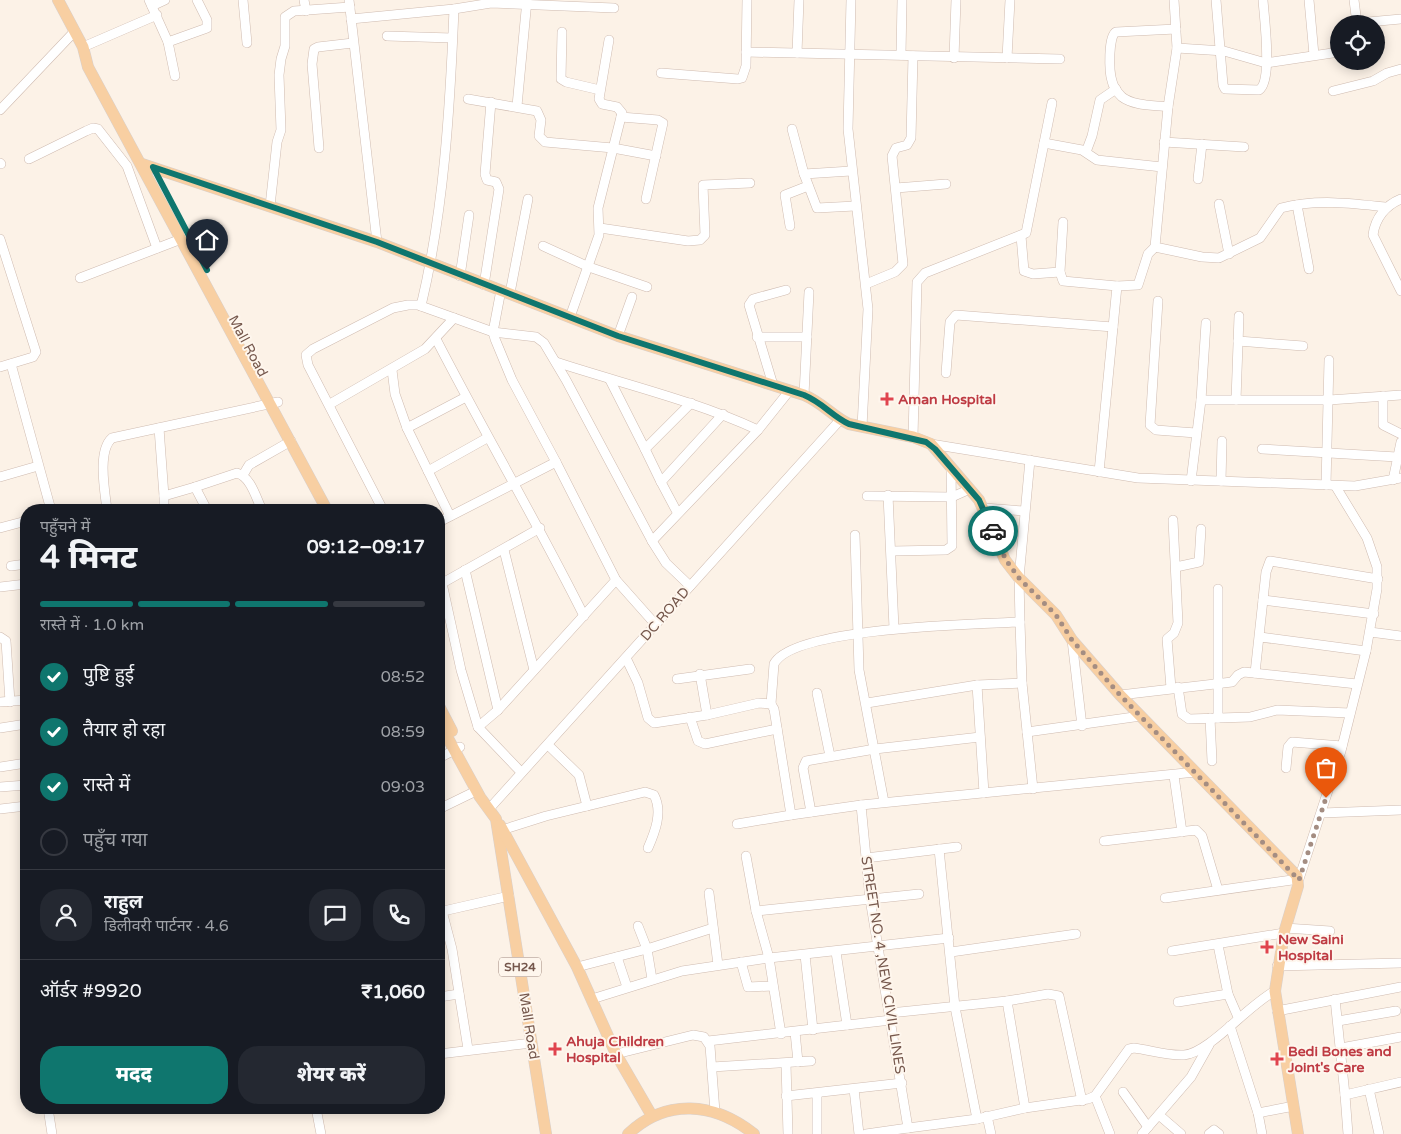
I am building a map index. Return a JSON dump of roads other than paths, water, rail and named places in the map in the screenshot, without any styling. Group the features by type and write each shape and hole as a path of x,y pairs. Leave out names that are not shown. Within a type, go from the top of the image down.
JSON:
{"main road":[{"name":"Mall Road","path":"58,0 84,50 95,62 145,161 275,403 333,504"},
{"path":"145,161 377,242 431,265 618,336 804,395 820,402 840,420 862,427 913,437 931,444 984,508 1000,549 1019,578 1056,615 1072,640 1120,695 1299,880 1277,966 1275,991 1298,1134"},
{"name":"Mall Road","path":"275,403 291,441 324,504"},
{"name":"Mall Road","path":"445,720 476,790 496,819 546,1134"},
{"name":"Mall Road","path":"445,731 484,788 487,805"},
{"path":"496,819 577,967 616,1054 652,1116"},
{"path":"628,1134 652,1116 678,1109 700,1108 716,1112 754,1134"}],"street":[{"path":"164,0 150,3 168,42 175,76"},
{"path":"168,42 207,28 207,20 197,0"},
{"path":"243,0 247,43"},
{"path":"304,0 306,11"},
{"path":"661,73 738,80 742,78 746,72 748,0"},
{"path":"797,53 799,0"},
{"path":"851,0 848,129 855,206 866,284 868,320 862,427"},
{"path":"901,55 902,0"},
{"path":"954,58 956,0"},
{"path":"1007,58 1010,0"},
{"path":"1062,222 1060,272 1066,282 1117,286 1138,285 1148,254 1155,247 1164,142 1177,48 1174,0"},
{"path":"1216,0 1222,85 1230,90 1263,88 1266,63 1263,0"},
{"path":"1310,0 1314,55"},
{"path":"1354,0 1356,15"},
{"path":"351,19 454,9 491,1 614,8"},
{"path":"517,106 527,2"},
{"path":"270,206 276,142 282,130 279,75 281,59 286,46 285,21 287,14 349,3 377,242"},
{"path":"421,306 431,265 451,80 454,9"},
{"path":"84,50 157,15"},
{"path":"1385,21 1401,19"},
{"path":"1168,106 1129,101 1123,98 1110,76 1110,38 1113,33 1176,29"},
{"path":"0,110 75,31"},
{"path":"562,32 561,79 566,82 600,90"},
{"path":"387,36 452,38"},
{"path":"570,317 589,267 600,228 597,217 598,208 621,117 620,109 600,103 600,90 609,40"},
{"path":"319,148 312,64 314,49 353,43"},
{"path":"1177,48 1220,51 1266,63 1330,53"},
{"path":"746,52 1060,59"},
{"path":"866,284 895,272 903,264 893,151 907,145 911,138 913,56"},
{"path":"1333,90 1373,81 1387,73 1401,69"},
{"path":"1086,152 1092,136 1100,100 1116,89"},
{"path":"468,99 517,106 539,113 541,120 539,136 543,141 613,148 656,156"},
{"path":"484,284 499,189 496,182 487,180 485,174 491,102"},
{"path":"913,437 917,282 925,272 1021,236 1028,230 1052,103"},
{"path":"621,117 661,120 663,125 646,198"},
{"path":"29,159 93,128 103,134 127,166 157,248"},
{"path":"792,129 814,203 819,209 855,206"},
{"path":"1164,142 1244,147"},
{"path":"1044,143 1086,152 1097,160 1162,167"},
{"path":"1198,179 1202,144"},
{"path":"127,166 145,161"},
{"path":"804,174 851,171"},
{"path":"600,228 688,241 700,240 706,235 703,185 750,183"},
{"path":"896,188 946,184"},
{"path":"790,226 784,195 808,186"},
{"path":"528,199 506,292 493,332 512,380 616,580 656,625"},
{"path":"1155,247 1210,258 1229,254 1260,238 1281,208 1297,204 1338,203 1385,207 1401,199"},
{"path":"1219,204 1229,254"},
{"path":"1297,204 1309,269"},
{"path":"1385,207 1373,235 1401,291"},
{"path":"460,276 469,215"},
{"path":"1021,236 1024,271 1027,273 1060,272"},
{"path":"80,278 186,237"},
{"path":"0,239 36,352 33,357 0,367"},
{"path":"543,246 589,267 646,287"},
{"path":"1099,472 1117,286"},
{"path":"773,385 749,309 750,301 786,290"},
{"path":"804,395 809,292"},
{"path":"618,336 632,297"},
{"path":"1158,301 1150,425 1156,430 1196,433"},
{"path":"380,504 306,359 308,352 393,308 408,305 421,306 493,332 536,337 544,343 652,540 666,563 690,586"},
{"path":"946,373 950,322 956,314 1113,328"},
{"path":"1236,400 1239,316"},
{"path":"330,404 425,350 454,318"},
{"path":"1191,481 1201,400 1206,323"},
{"path":"757,337 807,337"},
{"path":"436,339 487,438 540,528 584,616"},
{"path":"1238,341 1303,346"},
{"path":"1165,898 1299,880 1322,814 1342,746 1366,651 1374,614 1378,578 1375,557 1367,538 1331,486 1328,453 1329,360"},
{"path":"556,362 610,380 691,403 723,414 758,430"},
{"path":"11,364 49,504"},
{"path":"392,370 395,394 407,428 444,504"},
{"path":"610,380 677,512"},
{"path":"652,540 758,430 790,390"},
{"path":"1201,400 1329,400 1401,395"},
{"path":"1383,396 1384,425 1401,434"},
{"path":"407,428 466,397"},
{"path":"107,504 104,464 108,442 112,438 275,403"},
{"path":"645,449 691,403"},
{"path":"661,482 723,414"},
{"name":"DC ROAD","path":"487,805 548,745 840,420"},
{"path":"159,428 164,504"},
{"path":"428,470 487,438"},
{"path":"243,475 249,465 291,441"},
{"path":"1221,481 1222,441"},
{"path":"931,444 1128,478 1364,486 1397,479 1396,457 1401,442"},
{"path":"1262,449 1396,457"},
{"path":"1030,460 1019,578 1022,683 1033,789"},
{"path":"445,519 556,462"},
{"path":"0,477 38,466"},
{"path":"892,551 950,549 953,542 952,468"},
{"path":"164,496 195,487 228,474 243,475"},
{"path":"243,475 259,504"},
{"path":"195,487 204,504"},
{"path":"867,496 952,497 970,489"},
{"path":"888,496 894,628"},
{"path":"445,506 450,516"},
{"path":"984,508 1024,510"},
{"path":"1173,520 1178,623 1176,630 1167,640 1167,643 1174,688 1182,716 1189,719 1250,718 1277,710 1350,713"},
{"path":"0,528 20,523"},
{"path":"445,581 504,550 540,528"},
{"path":"1176,567 1199,562 1201,529"},
{"path":"855,535 859,670 867,704 884,802"},
{"path":"504,550 534,670"},
{"path":"1254,673 1260,637 1266,572 1270,561 1378,578"},
{"path":"11,566 20,565"},
{"path":"466,570 498,710"},
{"path":"478,727 498,710 616,580"},
{"path":"0,587 20,585"},
{"path":"1212,761 1218,683 1218,589"},
{"path":"1263,600 1374,614"},
{"path":"445,604 461,670 478,727 521,772"},
{"path":"791,816 774,709 771,704 772,672 777,658 792,648 894,628 1020,622"},
{"path":"1370,632 1401,636"},
{"path":"0,637 6,641 10,702"},
{"path":"1260,637 1366,651"},
{"path":"1072,640 1082,726"},
{"path":"626,658 651,721 659,723 707,715 759,703 771,704"},
{"path":"677,679 700,674 750,669"},
{"path":"1120,695 1235,681 1241,673 1358,684"},
{"path":"700,674 707,715"},
{"path":"867,704 977,685 1022,683"},
{"path":"977,685 984,793"},
{"path":"817,693 830,756"},
{"path":"0,702 20,701"},
{"path":"1027,732 1082,726 1141,716"},
{"path":"690,717 698,742 705,744 777,729"},
{"path":"0,728 20,725"},
{"path":"811,812 804,763 830,756 875,749 980,737"},
{"path":"1286,768 1288,747 1292,742 1342,746"},
{"path":"548,745 579,775 587,806"},
{"path":"445,755 457,748"},
{"path":"0,767 20,764"},
{"path":"737,824 884,802 1174,776 1196,772"},
{"path":"1174,776 1182,832"},
{"path":"0,787 20,785"},
{"path":"445,806 476,790"},
{"path":"502,830 645,792 654,796 658,808 657,820 648,848"},
{"name":"STREET NO. 4 ,NEW CIVIL LINES","path":"861,805 870,899 891,1016 908,1128"},
{"path":"0,808 20,806"},
{"path":"1322,814 1401,810"},
{"path":"1104,842 1196,830 1200,832 1218,890"},
{"path":"866,858 957,847"},
{"path":"939,849 955,1006 977,1119"},
{"path":"746,856 756,911 769,958 781,1034"},
{"path":"709,893 718,965"},
{"path":"756,911 919,894"},
{"path":"445,911 509,896"},
{"path":"638,926 647,949 652,979"},
{"path":"445,927 452,949 468,1049"},
{"path":"577,967 647,949 713,928"},
{"path":"1172,951 1218,945 1285,930 1330,931"},
{"path":"951,952 1076,934"},
{"path":"592,999 682,971 769,958 949,938"},
{"path":"1218,945 1228,994 1238,1017"},
{"path":"836,952 847,1025"},
{"path":"805,954 814,1030"},
{"path":"617,957 627,987"},
{"path":"741,962 748,988 773,986"},
{"path":"1277,966 1401,963"},
{"path":"1277,1011 1401,987"},
{"path":"866,1134 891,1133 908,1128 977,1119 1025,1108 1082,1101 1094,1096 1129,1049 1134,1048 1186,1055 1210,1043 1238,1017 1275,991"},
{"path":"445,996 459,994"},
{"path":"616,1054 693,1035 700,1035 708,1041 781,1034 847,1025 955,1006 1007,1001 1048,994 1059,996 1061,1000 1082,1101"},
{"path":"1178,1002 1228,994"},
{"path":"1335,999 1348,1134"},
{"path":"1007,1001 1025,1108"},
{"path":"1338,1021 1396,1012"},
{"path":"1230,1026 1258,1113 1262,1134"},
{"path":"795,1032 798,1062"},
{"path":"1341,1048 1400,1039"},
{"path":"708,1041 716,1112"},
{"path":"445,1053 532,1043"},
{"path":"1123,1092 1145,1131 1191,1077 1210,1043"},
{"path":"712,1066 786,1064 811,1061"},
{"path":"786,1064 788,1134"},
{"path":"1345,1095 1401,1082"},
{"path":"786,1096 902,1083"},
{"path":"854,1089 859,1134"},
{"path":"1370,1089 1379,1134"},
{"path":"817,1094 817,1134"},
{"path":"1094,1096 1110,1134"},
{"path":"1258,1113 1294,1106"},
{"path":"49,1114 52,1134"},
{"path":"317,1114 321,1134"},
{"path":"1160,1115 1181,1134"},
{"path":"988,1116 991,1134"},
{"path":"1209,1134 1214,1130 1219,1134"}],"place":[{"name":"Aman Hospital","path":"887,399"},
{"name":"New Saini Hospital","path":"1267,947"},
{"name":"Ahuja Children Hospital","path":"555,1049"},
{"name":"Bedi Bones and Joint's Care","path":"1277,1059"}]}
